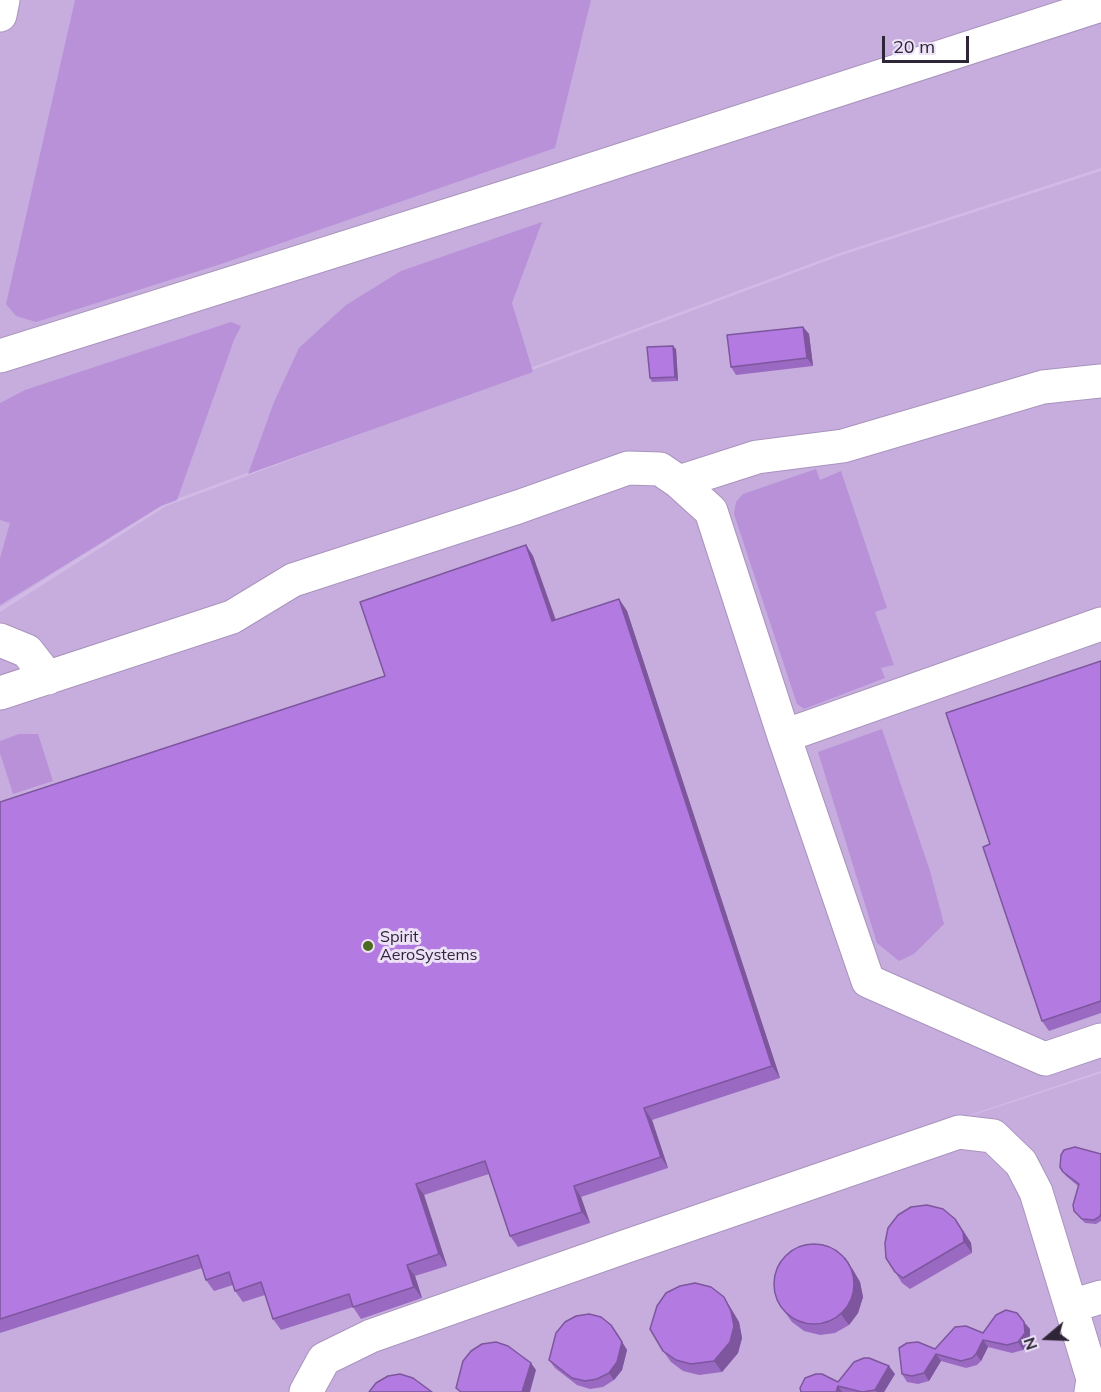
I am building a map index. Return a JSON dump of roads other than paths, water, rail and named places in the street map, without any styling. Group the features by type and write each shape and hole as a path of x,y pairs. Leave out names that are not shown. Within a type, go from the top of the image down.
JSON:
{"lane":[{"path":"0,15 3,0"},
{"path":"0,356 544,185 1101,5"},
{"path":"679,482 757,457 843,446 1043,387 1101,381"},
{"path":"0,693 232,617 293,580 518,507 628,468 660,469 679,482 711,511 784,736 868,981 1045,1059 1101,1040"},
{"path":"784,736 1101,624"},
{"path":"0,640 27,651 48,678"},
{"path":"306,1392 324,1359 371,1336 959,1132 993,1136 1021,1163 1086,1302 1093,1379 1091,1392"}],"place":[{"name":"Spirit AeroSystems","path":"368,946"}]}
